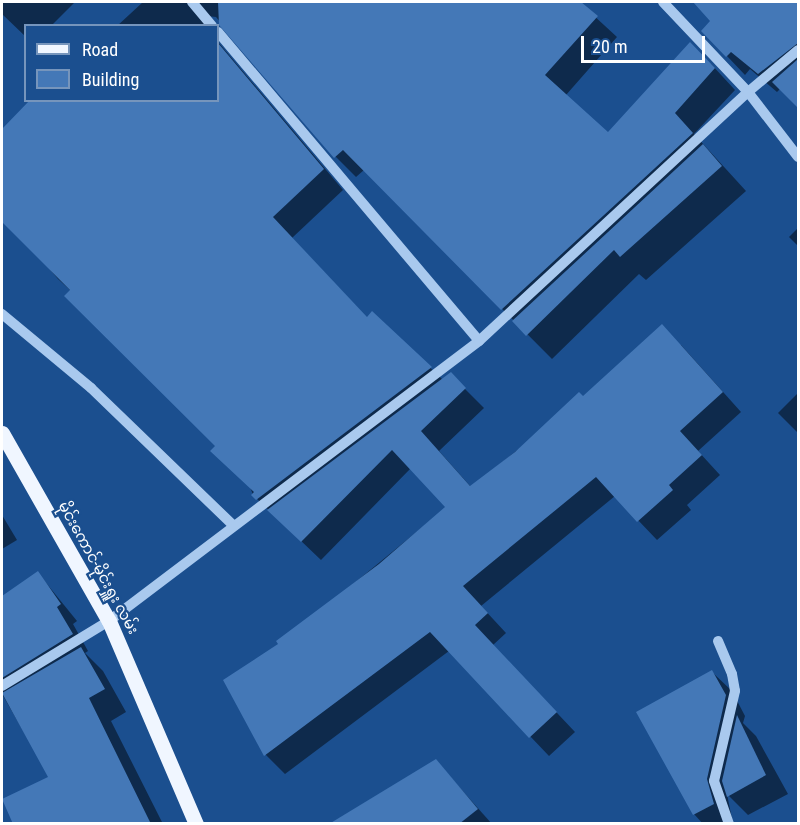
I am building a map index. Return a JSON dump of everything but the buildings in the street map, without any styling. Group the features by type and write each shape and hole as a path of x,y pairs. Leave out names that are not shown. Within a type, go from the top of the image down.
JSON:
{"main road":[{"name":"မိုင်းကောင်-မိုင်းရှူး လမ်း","path":"2,433 110,621 196,824"}],"street":[{"path":"192,2 210,24"},
{"path":"663,2 748,92 798,157"},
{"path":"219,33 479,341"},
{"path":"2,686 110,621 232,524 479,341 748,92 798,50"},
{"path":"2,314 91,388 232,524"},
{"path":"718,641 732,674 735,691 714,781 729,824"}]}
